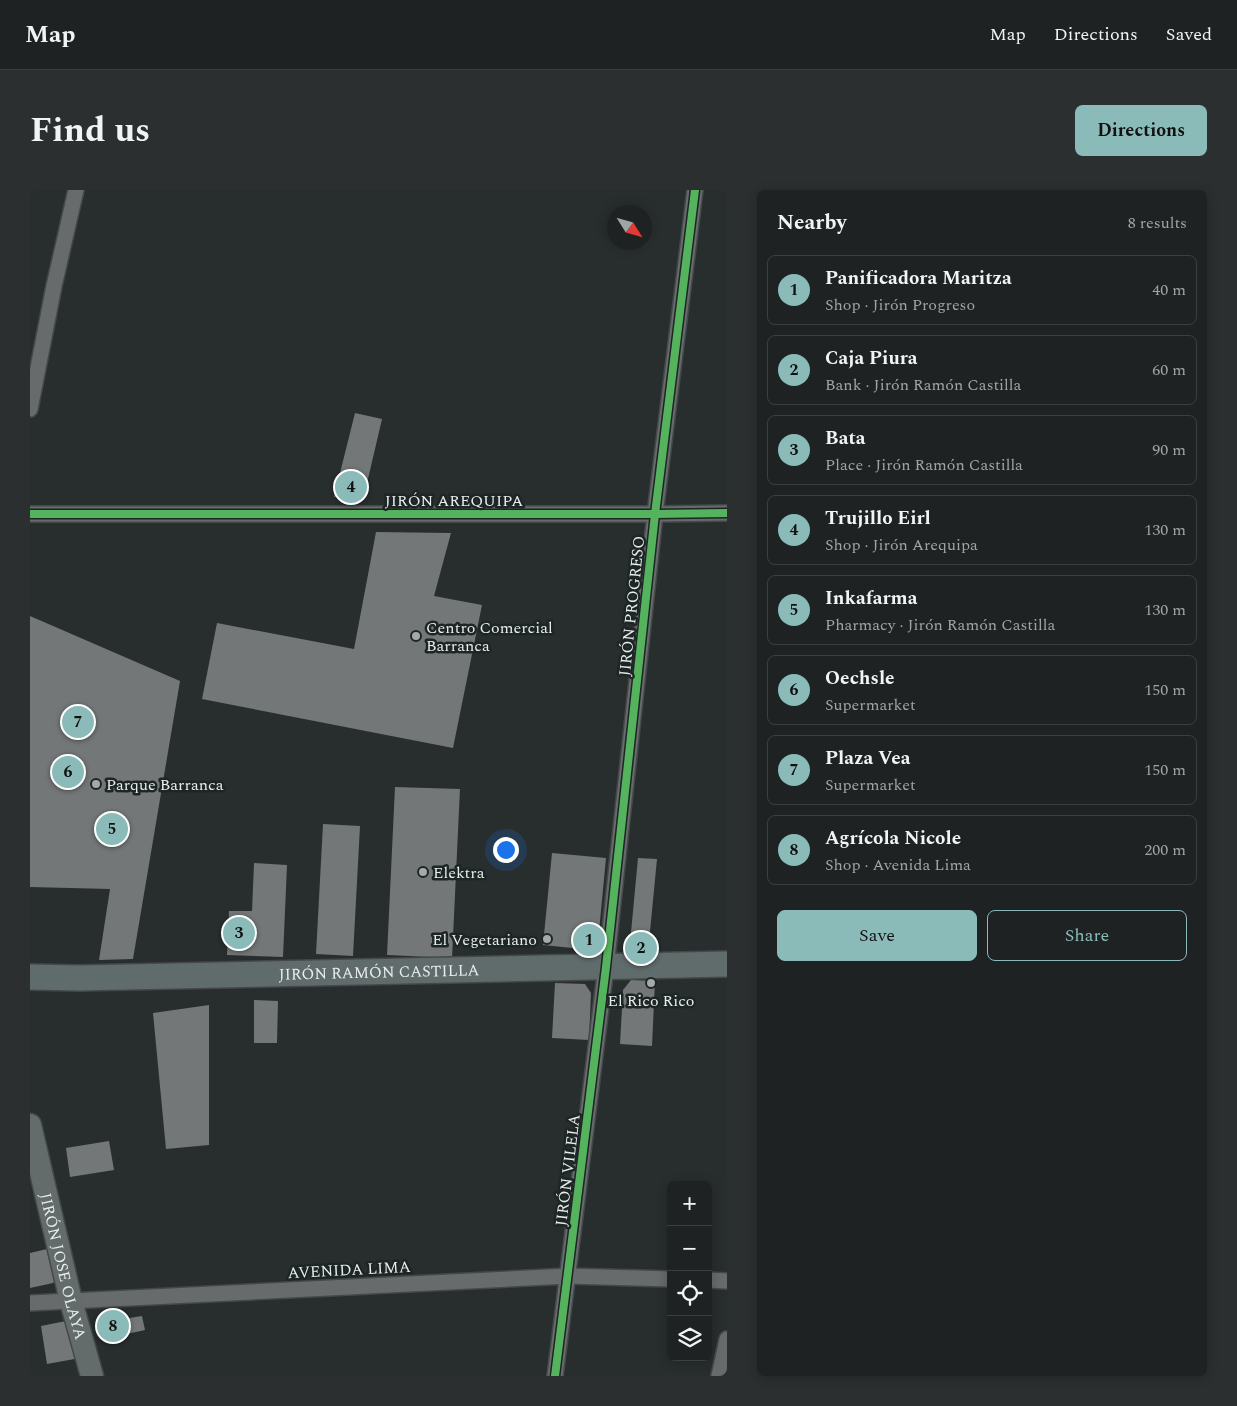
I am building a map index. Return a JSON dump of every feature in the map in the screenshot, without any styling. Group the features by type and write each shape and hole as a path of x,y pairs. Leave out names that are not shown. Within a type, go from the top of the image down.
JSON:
{"main road":[{"name":"JIRÓN RAMÓN CASTILLA","path":"30,977 79,978 727,964"}],"street":[{"path":"30,409 54,286 76,190"},
{"name":"JIRÓN PROGRESO","path":"606,967 655,514 695,190"},
{"name":"JIRÓN AREQUIPA","path":"30,514 727,513"},
{"name":"JIRÓN VILELA","path":"555,1376 606,967"},
{"name":"JIRÓN JOSE OLAYA","path":"30,1125 70,1301 92,1376"},
{"name":"AVENIDA LIMA","path":"30,1303 568,1276 667,1279"},
{"path":"712,1280 727,1280"},
{"path":"719,1376 727,1339"}],"building":[{"path":"355,413 382,419 364,496 334,497"},
{"name":"Centro Comercial Barranca","path":"376,532 451,533 434,596 482,605 453,748 202,699 217,623 354,649"},
{"name":"Parque Barranca","path":"30,616 180,681 133,959 99,960 110,889 30,887"},
{"name":"Elektra","path":"395,787 460,789 452,958 387,955"},
{"path":"323,824 360,826 353,956 316,954"},
{"path":"552,853 606,858 598,942 592,950 543,945"},
{"path":"638,858 657,859 648,952 636,951 630,943"},
{"path":"254,863 287,865 283,957 227,955 229,911 252,911"},
{"path":"631,980 655,981 652,1046 620,1044 623,990"},
{"path":"555,983 585,984 591,993 589,1040 552,1038"},
{"path":"254,1000 278,1001 277,1043 254,1043"},
{"path":"209,1005 209,1145 166,1149 153,1013"},
{"path":"109,1141 114,1170 70,1177 66,1148"},
{"path":"51,1248 57,1276 53,1283 30,1288 30,1253"},
{"path":"142,1316 145,1330 109,1338 107,1327 111,1321"},
{"path":"66,1321 80,1358 47,1364 41,1326"}],"cycle path":[{"path":"555,1376 606,967 655,514 695,190"},
{"path":"30,514 727,513"}],"place":[{"name":"Trujillo Eirl","path":"351,487"},
{"name":"Centro Comercial Barranca","path":"416,636"},
{"name":"Plaza Vea","path":"78,722"},
{"name":"Oechsle","path":"68,772"},
{"name":"Parque Barranca","path":"96,784"},
{"name":"Inkafarma","path":"112,829"},
{"name":"Elektra","path":"423,872"},
{"name":"Bata","path":"239,933"},
{"name":"El Vegetariano","path":"547,939"},
{"name":"Panificadora Maritza","path":"589,940"},
{"name":"Caja Piura","path":"641,948"},
{"name":"El Rico Rico","path":"651,983"},
{"name":"Agrícola Nicole","path":"113,1326"}]}
